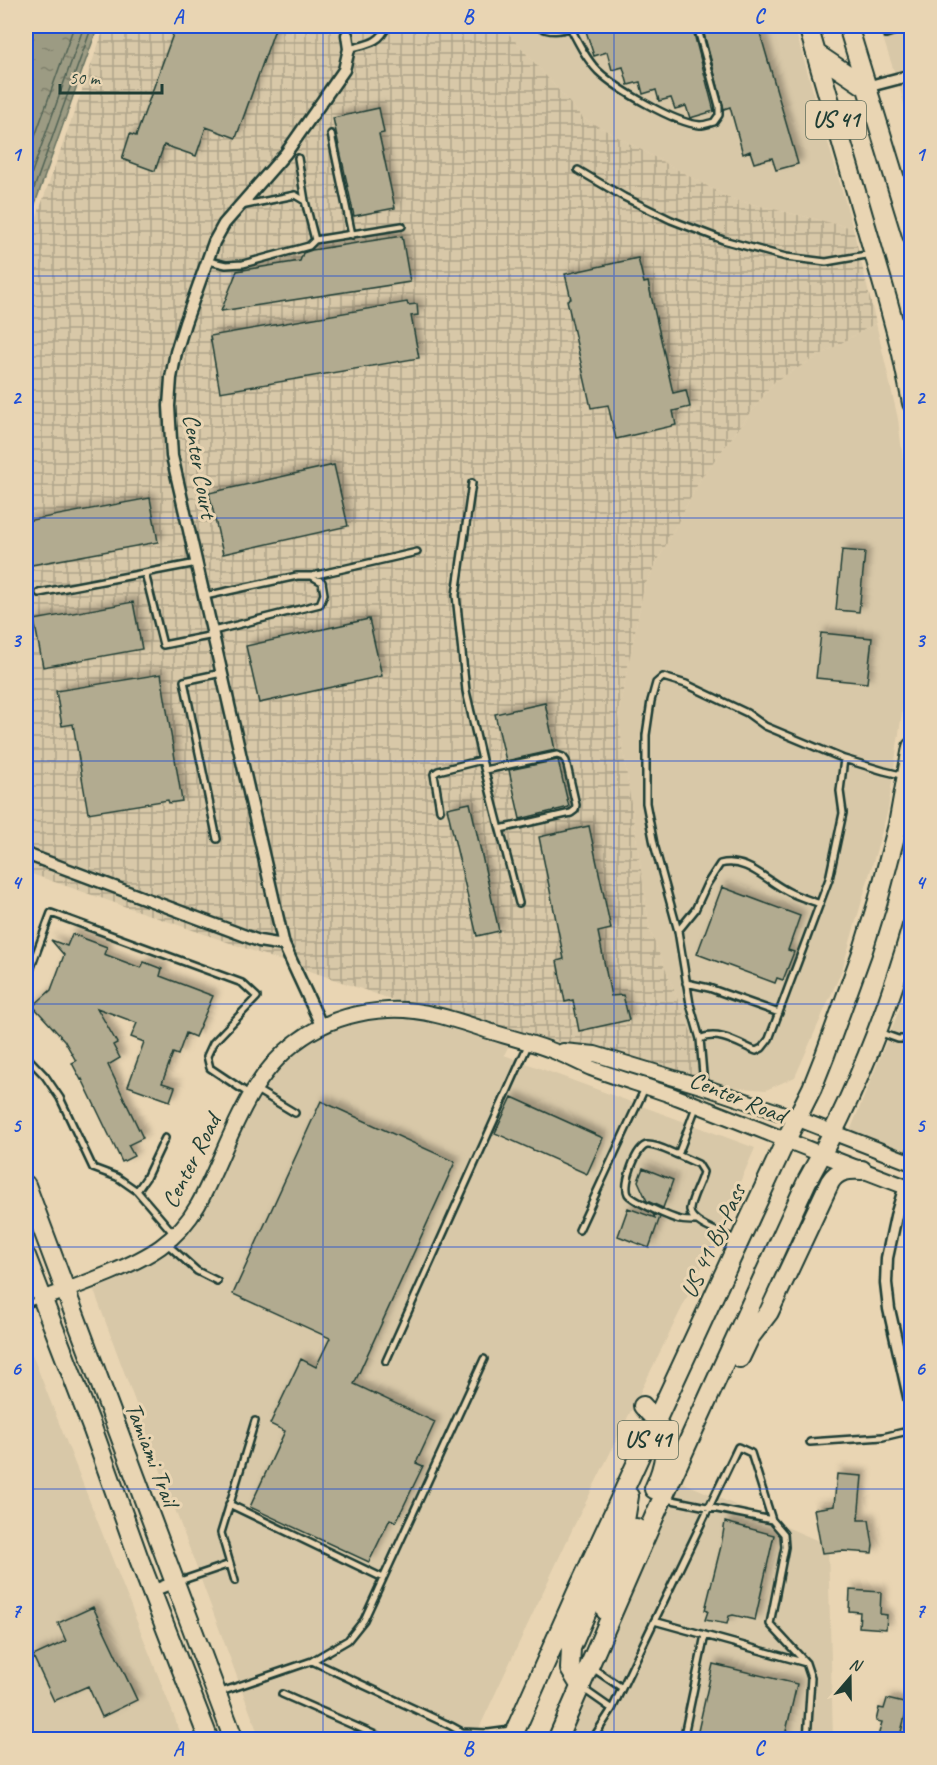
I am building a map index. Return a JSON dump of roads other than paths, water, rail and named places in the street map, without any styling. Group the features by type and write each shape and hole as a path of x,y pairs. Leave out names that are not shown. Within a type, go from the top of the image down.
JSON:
{"main road":[{"name":"US 41","path":"808,26 902,354 912,403"},
{"name":"US 41","path":"848,26 912,235"},
{"path":"817,54 866,87"},
{"name":"US 41 By-Pass","path":"513,1734 739,1241 812,1088 860,960 878,902 898,825 912,747"},
{"name":"US 41","path":"557,1740 662,1498 877,1031 912,926"},
{"path":"662,1498 700,1442 750,1337 769,1312 830,1182 834,1176 845,1170 862,1170"},
{"name":"Tamiami Trail","path":"26,1185 234,1740"},
{"name":"Tamiami Trail","path":"26,1256 34,1301 93,1430 209,1740"},
{"path":"603,1637 611,1583 663,1467 664,1441 656,1421 643,1406"},
{"path":"581,1687 570,1670 571,1648 624,1527 633,1473"}],"street":[{"name":"Center Court","path":"284,945 172,456 169,406 176,352 214,242 224,224 286,153 344,70 349,49 346,30"},
{"path":"866,87 912,75"},
{"path":"26,854 260,940 284,945 321,1025"},
{"name":"Center Road","path":"34,1301 65,1291 144,1258 171,1239 198,1205 252,1092 285,1051 304,1035 321,1025 344,1017 386,1010 425,1012 549,1049 592,1068 697,1105 908,1188"},
{"name":"Center Road","path":"549,1049 595,1054 704,1087 910,1157"},
{"path":"908,1188 896,1216 887,1258 886,1283 889,1309 912,1410"},
{"path":"152,1592 175,1582"}],"lane":[{"path":"349,49 375,42 387,26"},
{"path":"538,26 556,32 574,26 580,46 597,70 628,94 681,119 703,125 714,122 719,115 719,106 697,26"},
{"path":"883,26 886,34 911,26"},
{"path":"331,134 352,235"},
{"path":"298,158 305,201 315,240"},
{"path":"578,170 624,197 671,220 733,243 786,257 826,262 874,254"},
{"path":"240,207 295,195 305,201"},
{"path":"208,261 226,265 243,264 309,246 315,240 402,226"},
{"path":"472,483 456,595 466,691 519,903"},
{"path":"205,596 297,576 312,576 417,552"},
{"path":"39,593 197,563"},
{"path":"145,573 163,645 320,604 324,594 322,582 312,576"},
{"path":"217,839 184,681 222,673"},
{"path":"704,1087 700,1039 690,1004 678,931 654,844 646,803 646,735 656,683 663,677 686,684 747,713 765,726 844,759 906,776"},
{"path":"485,770 557,755 563,756 566,760 576,805 575,810 571,813 500,829"},
{"path":"700,1039 706,1036 722,1036 756,1050 762,1048 769,1039 829,879 843,813 840,791 844,759"},
{"path":"440,810 434,774 482,760"},
{"path":"678,931 695,910 707,884 720,864 731,861 748,867 788,892 820,904"},
{"path":"26,981 51,913 242,983 257,997 213,1043 207,1056 210,1068 295,1113"},
{"path":"686,983 709,988 779,1013"},
{"path":"877,1031 898,1038 912,1039"},
{"path":"386,1361 529,1043"},
{"path":"26,1056 45,1076 60,1098 93,1168 117,1177 138,1191 171,1239 197,1271 218,1281"},
{"path":"579,1230 645,1086"},
{"path":"678,1155 697,1105"},
{"path":"138,1191 165,1138"},
{"path":"695,1221 690,1214 690,1209 703,1172 698,1164 650,1145 641,1148 627,1181 626,1190 632,1199 668,1216 683,1221 695,1221 739,1241"},
{"path":"216,1694 312,1661 348,1640 364,1620 484,1359"},
{"path":"235,1581 220,1533 255,1421"},
{"path":"810,1442 883,1437 912,1431"},
{"path":"592,1740 612,1709 738,1447 751,1452 772,1520 784,1534 785,1547 770,1623 806,1663 812,1678 807,1740"},
{"path":"662,1498 772,1520"},
{"path":"229,1504 383,1578"},
{"path":"175,1582 230,1564"},
{"path":"654,1621 806,1663"},
{"path":"683,1740 705,1635"},
{"path":"312,1661 462,1732 470,1740"},
{"path":"590,1666 622,1688"},
{"path":"581,1687 612,1709"},
{"path":"282,1694 387,1740"},
{"path":"462,1732 513,1734"}],"water":[{"path":"26,26 98,26 26,229"}]}
